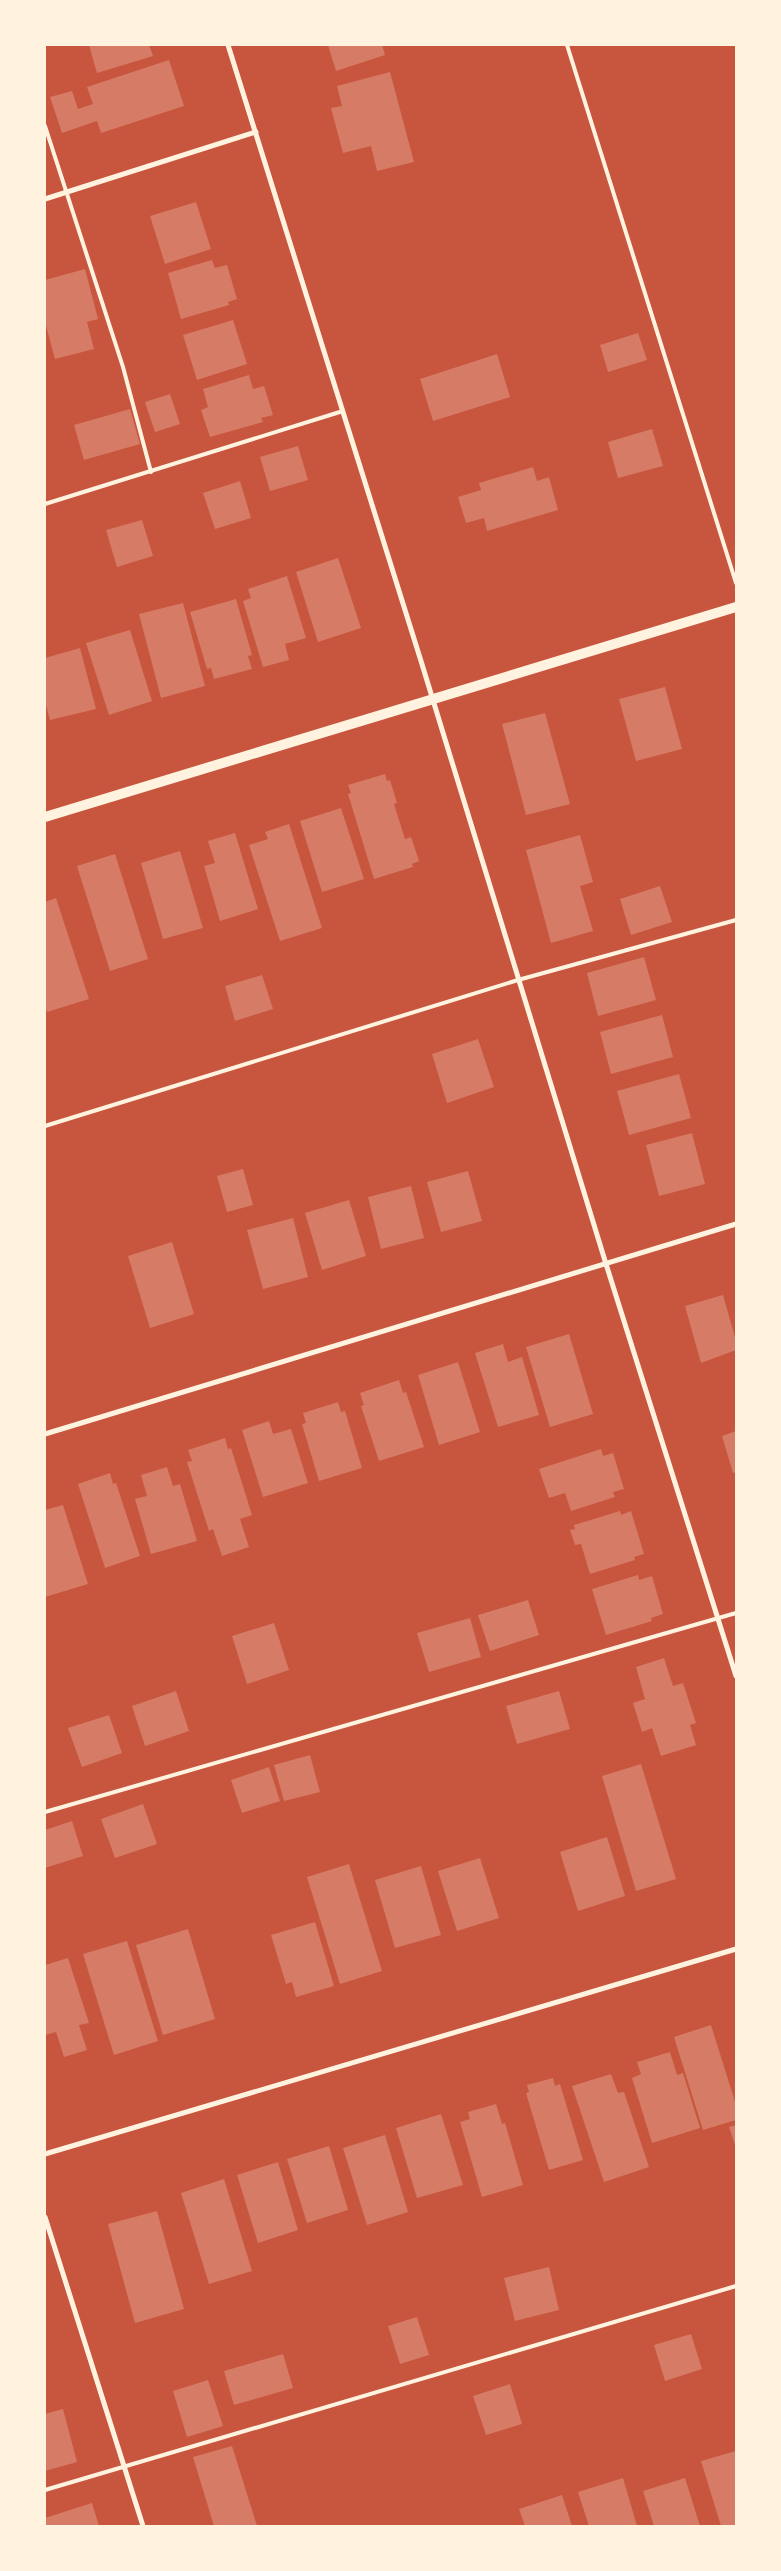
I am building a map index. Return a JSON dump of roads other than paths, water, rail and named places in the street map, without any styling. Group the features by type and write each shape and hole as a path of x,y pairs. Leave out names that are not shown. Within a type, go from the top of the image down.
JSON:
{"main road":[{"path":"45,818 736,607"}],"street":[{"path":"228,45 606,1264 736,1676"},
{"path":"45,199 256,132"},
{"path":"45,1434 736,1224"},
{"path":"45,2154 736,1949"},
{"path":"45,2217 143,2526"}],"lane":[{"path":"567,45 736,583"},
{"path":"45,126 123,367 151,472"},
{"path":"45,504 343,411"},
{"path":"45,1126 518,980 736,920"},
{"path":"45,1812 736,1613"},
{"path":"45,2490 736,2286"}]}
